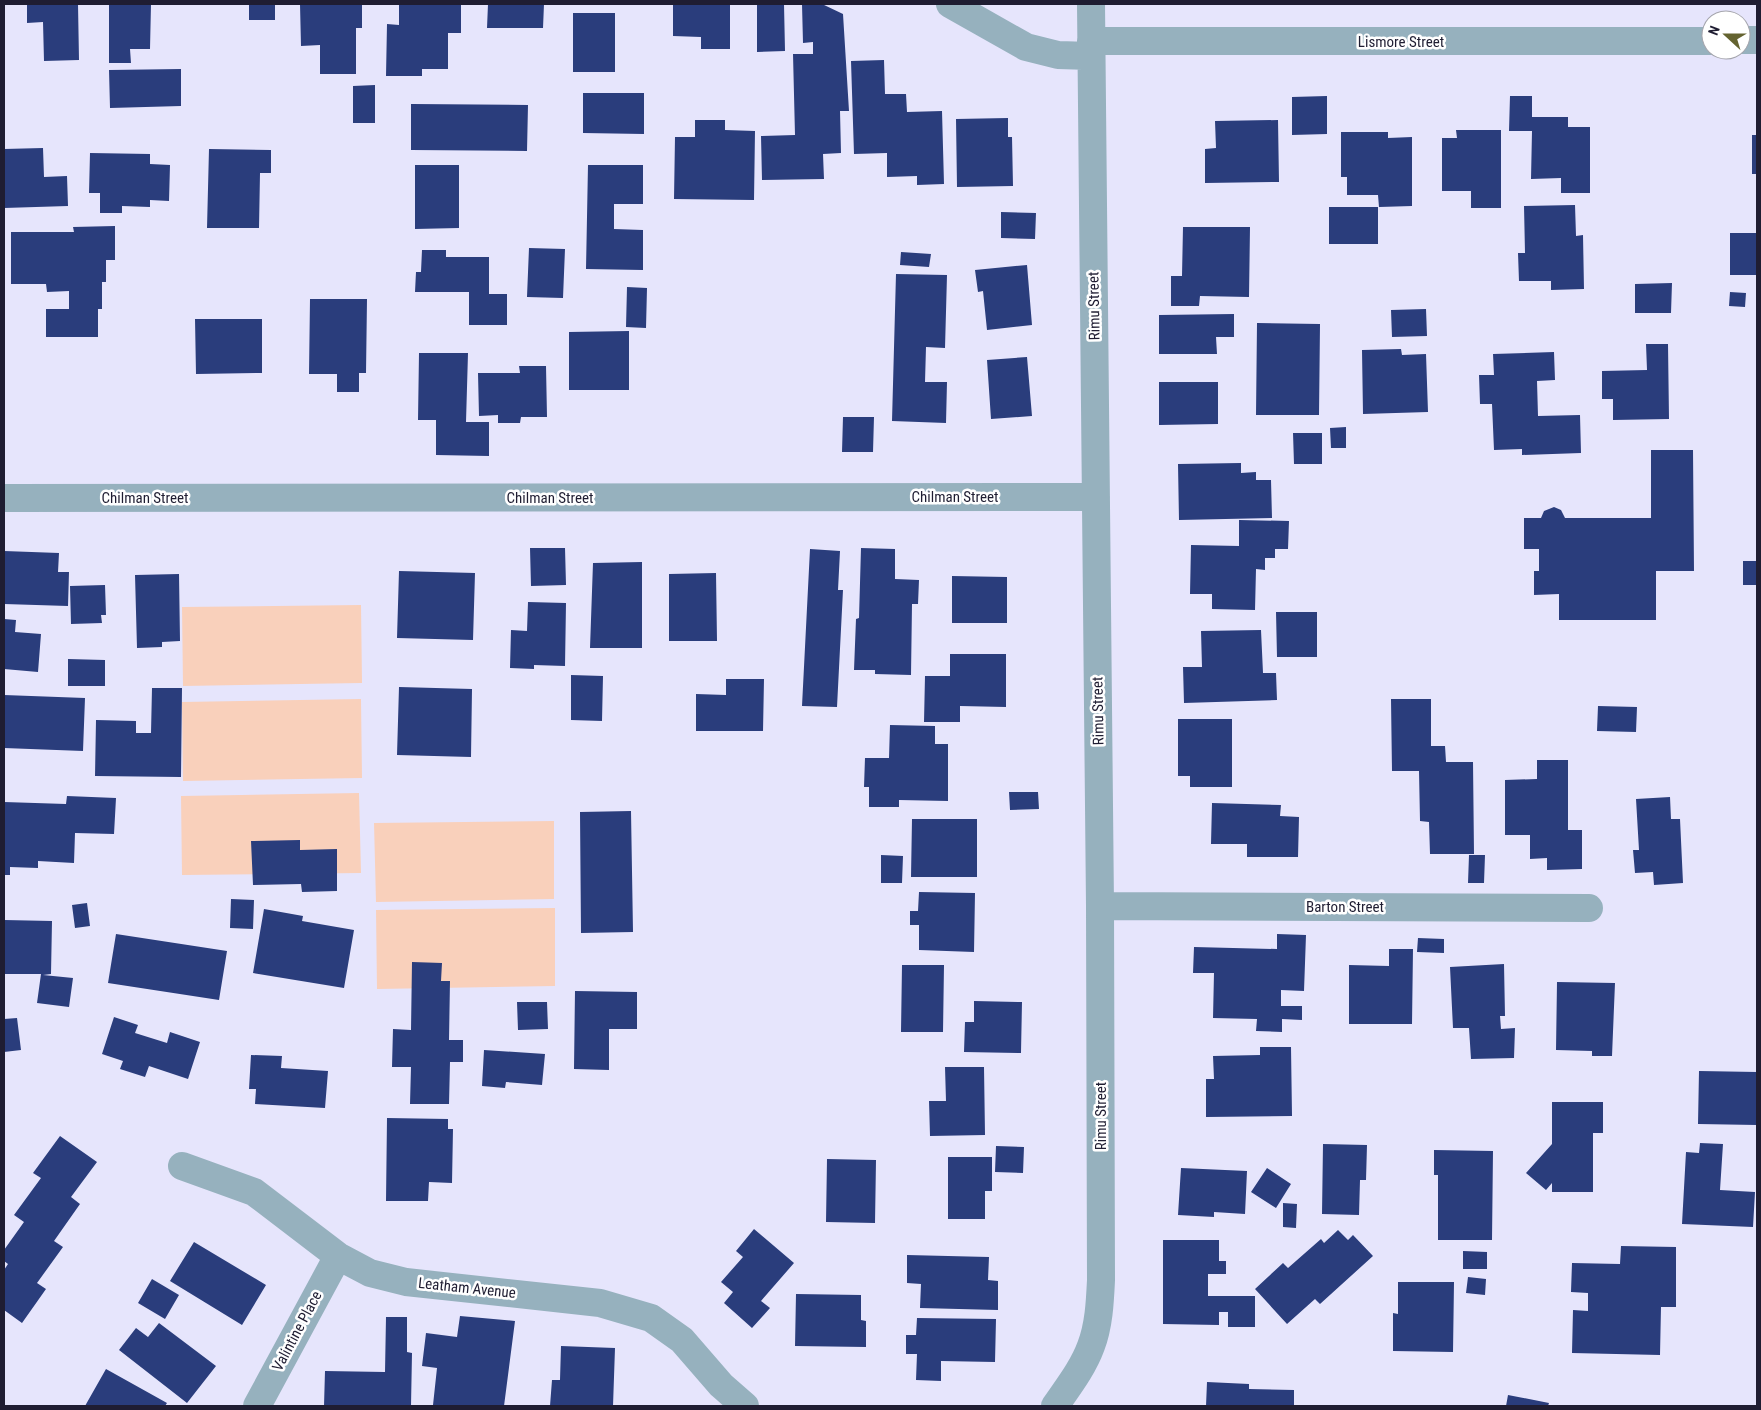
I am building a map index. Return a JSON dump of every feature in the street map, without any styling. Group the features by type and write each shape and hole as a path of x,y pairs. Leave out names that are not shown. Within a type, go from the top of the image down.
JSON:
{"street":[{"name":"Lismore Street","path":"950,4 1026,47 1058,55 1091,48 1701,41"},
{"name":"Rimu Street","path":"1055,1406 1076,1376 1092,1345 1098,1314 1101,1280 1100,906 1090,4"},
{"name":"Chilman Street","path":"4,498 1096,497"},
{"name":"Barton Street","path":"1100,906 1589,908"},
{"name":"Leatham Avenue","path":"182,1166 254,1192 338,1256 370,1273 406,1282 600,1303 651,1318 682,1340 722,1385 745,1406"},
{"name":"Valintine Place","path":"257,1406 338,1256"}],"shaded area":[{"path":"361,605 362,683 183,686 182,607"},
{"path":"361,699 362,778 183,781 182,702"},
{"path":"359,793 361,873 182,875 181,796"},
{"path":"554,821 554,899 376,902 374,823"},
{"path":"555,908 555,986 377,989 376,910"}],"building":[{"path":"27,4 78,4 79,60 44,61 43,22 27,23"},
{"path":"109,4 151,4 150,49 130,49 131,63 109,63"},
{"path":"249,4 275,4 275,20 249,20"},
{"path":"300,4 362,4 362,28 356,28 356,74 320,74 320,45 301,46"},
{"path":"399,4 461,4 461,33 448,33 448,69 422,69 422,76 386,76 387,24 399,25"},
{"path":"488,4 544,4 543,28 487,28"},
{"path":"673,4 730,4 730,49 701,49 701,37 673,36"},
{"path":"757,4 784,4 785,51 757,52"},
{"path":"802,4 822,4 843,14 849,111 840,111 841,153 823,154 824,179 762,180 761,136 795,135 793,54 813,54 813,42 803,43"},
{"path":"573,13 615,13 615,72 573,72"},
{"path":"884,60 885,94 906,94 907,112 942,111 944,184 917,185 917,176 887,177 887,153 854,154 851,61"},
{"path":"181,69 181,106 110,108 109,70"},
{"path":"375,85 375,123 353,123 353,86"},
{"path":"583,93 644,93 644,134 583,133"},
{"path":"1327,96 1327,134 1292,135 1292,97"},
{"path":"1510,96 1532,96 1532,117 1568,117 1568,127 1590,127 1590,193 1561,193 1561,178 1531,179 1532,131 1509,131"},
{"path":"411,104 528,105 527,151 411,150"},
{"path":"1008,118 1008,137 1012,137 1013,186 957,187 956,119"},
{"path":"695,120 725,120 725,130 755,131 754,200 674,199 675,137 695,137"},
{"path":"1278,120 1279,182 1205,183 1205,149 1216,148 1215,121"},
{"path":"1456,130 1501,130 1501,208 1471,208 1471,191 1442,191 1442,138 1457,138"},
{"path":"1341,132 1388,132 1388,138 1412,137 1412,206 1379,207 1378,195 1347,195 1347,177 1341,177"},
{"path":"1752,135 1757,135 1757,174 1752,174"},
{"path":"43,148 44,177 67,176 68,206 4,208 4,149"},
{"path":"209,149 271,150 271,173 260,173 259,228 207,228"},
{"path":"90,153 150,154 150,164 170,165 169,201 150,200 150,207 122,206 122,213 100,213 100,193 89,193"},
{"path":"415,165 459,165 459,228 415,229"},
{"path":"588,165 643,165 643,204 614,204 614,229 643,230 643,270 586,269"},
{"path":"1575,205 1576,236 1583,235 1584,289 1551,290 1551,281 1519,281 1518,253 1525,253 1524,206"},
{"path":"1329,207 1378,207 1378,244 1329,244"},
{"path":"1001,212 1036,213 1035,239 1001,238"},
{"path":"115,226 115,260 106,260 106,282 102,282 102,309 98,309 98,337 46,337 46,309 69,309 69,291 47,292 46,284 11,284 11,232 74,232 73,227"},
{"path":"1183,227 1250,227 1249,297 1200,296 1199,306 1171,306 1171,276 1182,276"},
{"path":"1730,233 1757,233 1757,275 1730,275"},
{"path":"529,248 565,249 563,298 527,297"},
{"path":"422,250 446,250 446,257 489,257 489,294 507,294 507,325 469,325 469,292 415,292 416,272 421,272"},
{"path":"901,252 931,254 929,267 900,265"},
{"path":"1027,265 1032,325 987,330 983,291 978,292 975,270"},
{"path":"896,274 947,275 945,348 926,347 925,382 947,382 946,423 892,421"},
{"path":"1672,283 1671,313 1635,313 1635,284"},
{"path":"627,287 647,288 646,328 626,327"},
{"path":"1730,292 1746,293 1745,307 1729,306"},
{"path":"310,299 367,299 366,373 359,373 359,392 337,392 337,374 309,374"},
{"path":"1426,309 1427,336 1392,337 1391,310"},
{"path":"1234,314 1234,337 1216,337 1217,354 1159,354 1159,315"},
{"path":"195,319 262,319 262,373 196,374"},
{"path":"1257,323 1320,324 1319,415 1256,415"},
{"path":"629,331 629,390 569,390 569,332"},
{"path":"1646,344 1668,344 1669,419 1613,420 1613,399 1602,399 1602,371 1647,370"},
{"path":"1401,349 1402,355 1426,354 1428,412 1363,414 1362,350"},
{"path":"1554,352 1555,380 1537,381 1538,416 1580,415 1581,453 1522,455 1522,449 1494,450 1492,404 1480,404 1479,375 1494,375 1493,354"},
{"path":"419,353 468,353 466,422 489,422 489,456 436,455 436,420 418,420"},
{"path":"1027,357 1032,416 991,419 987,360"},
{"path":"519,366 546,366 547,417 521,417 520,423 498,423 498,415 479,416 478,373 520,373"},
{"path":"1159,382 1218,382 1218,424 1159,425"},
{"path":"843,417 874,417 873,452 842,452"},
{"path":"1346,427 1346,448 1331,448 1330,428"},
{"path":"1293,433 1322,433 1322,464 1294,464"},
{"path":"1651,450 1693,450 1694,571 1656,571 1656,620 1559,620 1559,594 1534,595 1534,571 1539,571 1539,549 1524,549 1524,518 1541,518 1544,511 1554,507 1561,510 1565,518 1651,518"},
{"path":"1241,463 1241,473 1256,472 1256,480 1271,480 1272,518 1179,520 1178,464"},
{"path":"1239,520 1289,521 1288,549 1275,549 1275,558 1265,558 1265,570 1256,569 1255,610 1212,609 1212,594 1190,594 1191,545 1239,546"},
{"path":"530,548 565,548 566,585 531,586"},
{"path":"861,548 895,549 895,579 919,580 918,604 912,604 911,675 875,674 875,670 854,670 856,619 859,618"},
{"path":"810,549 840,551 838,590 843,590 837,707 802,706"},
{"path":"4,551 59,553 58,572 69,572 68,606 4,604"},
{"path":"1743,561 1757,561 1757,585 1743,585"},
{"path":"642,562 642,648 590,648 593,563"},
{"path":"399,571 475,573 473,640 397,638"},
{"path":"716,573 717,641 669,641 669,574"},
{"path":"179,574 180,641 162,642 162,647 137,648 135,575"},
{"path":"952,576 1007,577 1007,623 952,623"},
{"path":"105,585 106,615 101,615 102,623 71,624 70,586"},
{"path":"528,602 566,603 565,666 534,665 534,669 510,668 511,630 527,631"},
{"path":"1276,612 1317,612 1317,657 1277,657"},
{"path":"4,619 16,620 15,632 41,634 38,672 4,669"},
{"path":"1261,630 1263,673 1276,673 1277,700 1184,703 1183,667 1202,667 1201,631"},
{"path":"950,654 1006,654 1006,707 960,706 960,722 924,722 925,676 950,676"},
{"path":"68,659 105,660 105,686 68,686"},
{"path":"571,675 603,676 602,721 571,720"},
{"path":"726,679 764,679 763,731 696,731 696,694 726,695"},
{"path":"399,687 472,689 471,757 397,755"},
{"path":"152,688 182,688 181,777 95,776 96,720 136,721 136,733 151,733"},
{"path":"4,695 85,698 83,751 4,748"},
{"path":"1391,699 1431,699 1431,746 1445,746 1446,762 1473,762 1474,854 1430,854 1429,822 1420,821 1419,771 1392,771"},
{"path":"1598,706 1637,707 1636,732 1597,731"},
{"path":"1178,719 1232,719 1232,787 1190,787 1190,776 1178,776"},
{"path":"890,725 935,726 935,744 948,744 948,801 899,800 899,807 869,807 869,787 864,787 865,758 889,758"},
{"path":"1537,760 1568,760 1568,830 1582,830 1582,869 1547,870 1547,858 1530,859 1530,835 1505,835 1505,780 1537,779"},
{"path":"1009,792 1038,792 1039,809 1010,810"},
{"path":"67,796 116,798 114,834 75,833 74,863 38,861 38,868 10,867 10,875 4,875 4,802 66,804"},
{"path":"1670,797 1671,819 1680,819 1683,883 1654,885 1653,872 1635,873 1633,850 1639,850 1636,799"},
{"path":"1212,803 1281,805 1280,816 1299,817 1298,857 1247,857 1247,844 1211,844"},
{"path":"631,811 633,932 581,933 580,812"},
{"path":"912,819 977,819 977,877 911,877"},
{"path":"300,840 300,850 337,849 337,891 302,892 301,884 253,885 251,841"},
{"path":"881,855 903,856 902,883 881,883"},
{"path":"1469,855 1485,855 1484,883 1468,883"},
{"path":"919,892 975,893 974,952 919,950 919,925 910,925 910,911 918,911"},
{"path":"231,899 254,900 253,929 230,928"},
{"path":"87,903 90,926 75,928 72,905"},
{"path":"264,909 303,916 302,921 354,930 344,988 253,973"},
{"path":"4,920 52,921 51,974 43,975 73,978 69,1007 37,1003 41,974 4,974"},
{"path":"116,934 227,951 219,1000 108,983"},
{"path":"1277,934 1306,935 1304,991 1281,990 1281,1006 1302,1006 1302,1020 1282,1019 1282,1032 1256,1031 1257,1019 1213,1018 1214,973 1193,973 1194,947 1277,949"},
{"path":"1418,938 1444,939 1444,953 1417,952"},
{"path":"1389,949 1413,949 1412,1024 1349,1024 1349,965 1389,966"},
{"path":"412,962 442,963 441,981 450,981 449,1040 463,1040 463,1062 450,1062 449,1104 410,1104 411,1067 392,1067 393,1029 411,1030"},
{"path":"1504,964 1505,1016 1500,1016 1501,1029 1515,1028 1514,1058 1471,1059 1469,1028 1453,1028 1450,967"},
{"path":"902,965 944,965 943,1032 901,1032"},
{"path":"1557,982 1615,983 1612,1056 1592,1056 1592,1051 1556,1050"},
{"path":"575,991 637,992 637,1029 609,1029 609,1070 574,1069"},
{"path":"974,1001 1022,1002 1021,1053 964,1052 965,1022 974,1022"},
{"path":"517,1002 547,1002 548,1029 518,1030"},
{"path":"114,1017 138,1025 135,1033 167,1043 170,1032 200,1042 188,1079 149,1066 145,1077 120,1069 123,1061 102,1054"},
{"path":"17,1018 21,1050 4,1052 4,1019"},
{"path":"1260,1047 1291,1047 1292,1116 1206,1117 1206,1079 1214,1079 1213,1056 1260,1055"},
{"path":"484,1050 545,1054 542,1085 506,1082 505,1088 482,1086"},
{"path":"251,1055 282,1056 281,1068 328,1071 325,1108 255,1104 256,1089 249,1089"},
{"path":"945,1067 984,1067 985,1135 930,1136 929,1101 946,1101"},
{"path":"1699,1071 1757,1072 1757,1125 1698,1124"},
{"path":"1552,1102 1603,1102 1603,1133 1593,1133 1593,1192 1552,1192 1552,1183 1546,1190 1526,1173 1552,1144"},
{"path":"387,1118 448,1119 448,1129 453,1129 452,1183 429,1182 428,1201 386,1201"},
{"path":"60,1136 97,1162 71,1197 80,1204 54,1241 63,1247 37,1283 46,1289 22,1323 4,1310 4,1270 8,1264 4,1261 4,1250 24,1222 14,1215 41,1178 33,1173"},
{"path":"1700,1143 1723,1144 1720,1190 1755,1192 1753,1227 1682,1224 1686,1152 1699,1153"},
{"path":"1323,1144 1367,1145 1366,1180 1360,1180 1359,1215 1322,1214"},
{"path":"996,1146 1024,1147 1023,1173 995,1172"},
{"path":"1434,1150 1493,1151 1492,1240 1438,1240 1438,1175 1434,1175"},
{"path":"948,1157 992,1157 992,1191 985,1191 985,1219 948,1219"},
{"path":"827,1159 876,1160 875,1223 826,1222"},
{"path":"1181,1168 1247,1171 1245,1214 1214,1212 1214,1217 1178,1215"},
{"path":"1267,1168 1291,1184 1276,1208 1251,1192"},
{"path":"1283,1203 1297,1204 1296,1228 1283,1227"},
{"path":"754,1229 794,1263 761,1301 770,1308 752,1328 724,1303 733,1292 721,1282 743,1257 736,1251"},
{"path":"1338,1230 1348,1240 1353,1235 1373,1256 1320,1304 1315,1299 1287,1324 1255,1289 1283,1263 1288,1268 1321,1239 1324,1243"},
{"path":"1163,1240 1219,1240 1219,1261 1226,1261 1226,1274 1208,1274 1208,1296 1255,1296 1255,1327 1228,1327 1228,1312 1219,1312 1219,1325 1163,1324"},
{"path":"194,1242 266,1285 242,1325 170,1281"},
{"path":"1621,1246 1676,1247 1676,1307 1661,1307 1660,1355 1572,1353 1573,1310 1588,1311 1588,1293 1571,1292 1572,1263 1620,1264"},
{"path":"1463,1251 1487,1252 1487,1269 1463,1269"},
{"path":"907,1255 989,1257 988,1280 998,1281 998,1310 920,1308 921,1284 907,1283"},
{"path":"1468,1277 1486,1279 1485,1295 1466,1293"},
{"path":"152,1279 179,1295 165,1319 138,1303"},
{"path":"1398,1282 1454,1282 1453,1352 1393,1351 1393,1313 1398,1314"},
{"path":"796,1294 861,1295 861,1320 866,1321 866,1347 795,1346"},
{"path":"460,1316 515,1321 504,1406 433,1405 437,1368 422,1366 426,1333 457,1337"},
{"path":"386,1317 407,1317 407,1352 412,1353 411,1406 324,1406 325,1371 385,1372"},
{"path":"917,1318 996,1319 995,1362 941,1361 941,1381 916,1380 917,1354 906,1354 906,1335 916,1335"},
{"path":"159,1323 216,1366 187,1403 119,1350 136,1328 148,1337"},
{"path":"561,1346 615,1348 613,1406 550,1406 552,1380 560,1380"},
{"path":"106,1369 167,1403 165,1406 85,1406"},
{"path":"1207,1382 1249,1384 1249,1389 1294,1390 1294,1406 1206,1406"},
{"path":"1508,1395 1549,1403 1548,1406 1506,1406"}]}
